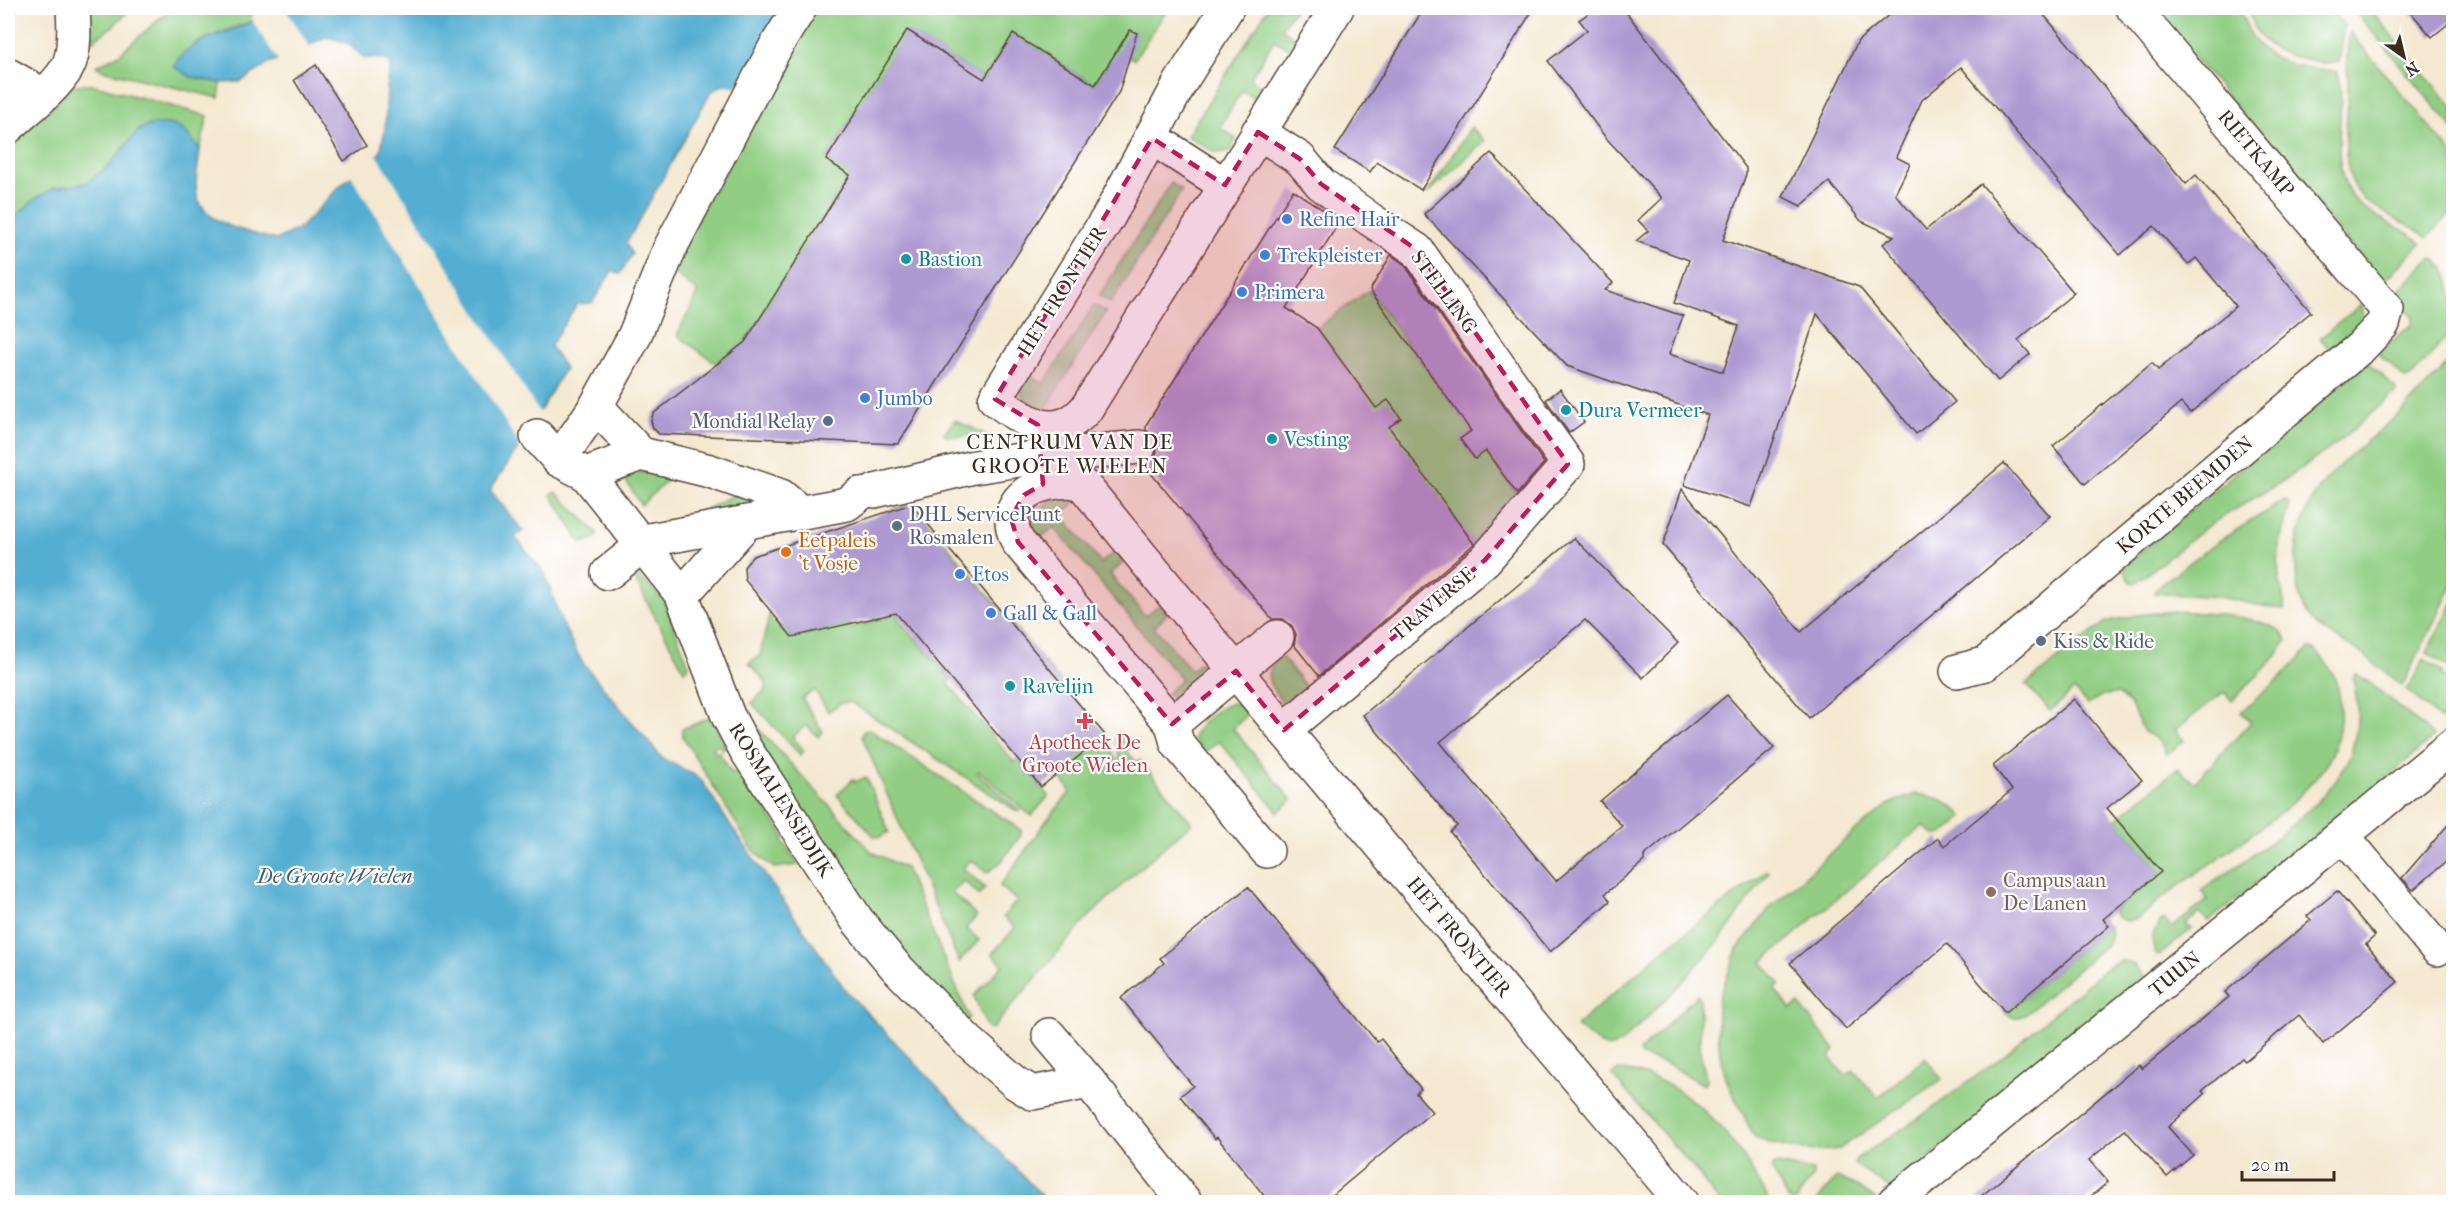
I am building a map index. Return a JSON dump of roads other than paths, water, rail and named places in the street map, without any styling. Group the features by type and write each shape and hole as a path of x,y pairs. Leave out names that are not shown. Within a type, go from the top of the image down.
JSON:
{"street":[{"path":"8,127 43,95 68,67 75,33 74,8"},
{"path":"572,467 596,406 634,337 670,249 776,46 800,8"},
{"name":"HET FRONTIER","path":"1227,8 1180,83 1109,216 995,399 1023,420 1049,427 1069,424 1086,409 1337,8"},
{"name":"RIETKAMP","path":"2133,8 2379,300"},
{"path":"8,75 43,95"},
{"name":"STELLING","path":"1258,132 1300,159 1321,184 1417,250 1568,464"},
{"path":"1152,138 1225,185"},
{"name":"KORTE BEEMDEN","path":"1958,671 1985,664 2361,346 2383,324 2386,310 2379,300"},
{"path":"596,406 641,454"},
{"path":"1038,425 1041,471 1029,491 1014,507 1011,518 1018,542 1172,724 1177,743 1267,850"},
{"name":"ROSMALENSEDIJK","path":"537,436 572,467 642,545 682,595 728,716 746,750 857,920 895,966 968,1041 1016,1083 1032,1093 1089,1082"},
{"name":"HET FRONTIER","path":"1041,471 1139,447"},
{"path":"572,467 641,454 710,471 781,496 800,512"},
{"name":"TRAVERSE","path":"1284,730 1485,560 1568,464"},
{"name":"HET FRONTIER","path":"642,545 649,540 847,504 867,492 974,467 1041,471 1085,487 1284,730 1682,1203"},
{"path":"682,595 747,522"},
{"path":"608,573 642,545"},
{"path":"1172,724 1277,636"},
{"name":"TUUN","path":"1894,1203 2454,744"},
{"path":"2343,836 2437,949"},
{"path":"1049,1035 1185,1203"}],"water":[{"name":"De Groote Wielen","path":"277,8 784,8 738,86 722,85 711,92 626,244 632,254 620,274 612,271 592,303 577,304 550,346 565,368 519,447 490,490 523,531 515,537 545,574 562,623 582,662 662,758 700,778 728,822 847,992 1048,1202 8,1202 8,228 18,214 36,198 54,188 86,183 110,165 138,130 152,124 177,126 186,132 200,149 196,187 199,200 214,218 239,229 276,240 301,227 341,185 380,153 385,129 391,64 384,59 364,58 347,43 326,37 270,63 240,82 221,83 191,77 173,66 188,49"}],"place":[{"name":"Refine Hair","path":"1287,219"},
{"name":"Trekpleister","path":"1265,255"},
{"name":"Bastion","path":"906,259"},
{"name":"Primera","path":"1242,292"},
{"name":"Jumbo","path":"865,398"},
{"name":"Dura Vermeer","path":"1566,410"},
{"name":"Mondial Relay","path":"828,421"},
{"name":"Vesting","path":"1272,439"},
{"name":"DHL ServicePunt Rosmalen","path":"897,526"},
{"name":"Eetpaleis 't Vosje","path":"786,552"},
{"name":"Etos","path":"960,574"},
{"name":"Gall & Gall","path":"991,613"},
{"name":"Kiss & Ride","path":"2041,641"},
{"name":"Ravelijn","path":"1010,686"},
{"name":"Apotheek De Groote Wielen","path":"1085,721"},
{"name":"Campus aan De Lanen","path":"1991,892"}],"district":[{"name":"CENTRUM VAN DE GROOTE WIELEN","path":"1070,454"}]}
